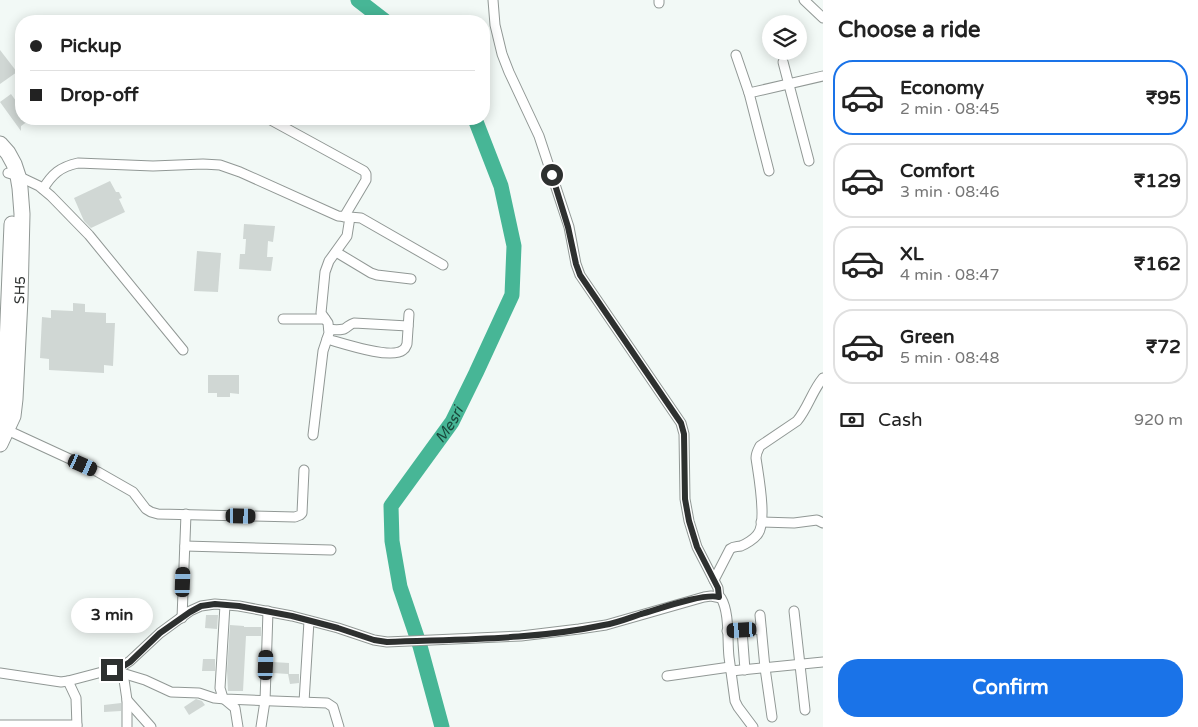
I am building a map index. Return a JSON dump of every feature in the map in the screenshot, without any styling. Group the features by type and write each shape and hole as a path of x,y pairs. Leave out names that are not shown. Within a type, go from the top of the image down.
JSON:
{"main road":[{"path":"0,144 11,158 9,170"},
{"name":"SH5","path":"4,430 2,413 6,369 12,205 9,170"}],"street":[{"path":"493,0 495,25 502,54 539,136 568,227 580,275 681,423 683,429 685,499 689,521 697,547 718,588 719,597 724,603 735,701 738,708 753,727"},
{"path":"804,0 821,16"},
{"path":"736,56 749,93 770,171"},
{"path":"783,62 809,162"},
{"path":"749,93 823,76"},
{"path":"280,125 366,174 366,180 347,217 347,236 329,261 325,272 321,313 328,323 328,334 323,351 313,435"},
{"path":"42,189 51,176 68,165 78,163 153,166 220,165 240,172 338,216 361,218 443,265"},
{"path":"9,170 39,186 89,235 183,350"},
{"path":"336,252 377,276 411,279"},
{"path":"328,334 372,352 400,352 407,344 409,314"},
{"path":"283,319 325,319"},
{"path":"328,334 354,323 408,326"},
{"path":"714,580 732,548 743,545 759,532 762,505 756,453 760,446 798,421 823,378"},
{"path":"4,430 98,472 133,492 146,509 158,514 295,517 302,513 304,470"},
{"path":"182,618 186,514"},
{"path":"761,522 794,523 817,520 823,523"},
{"path":"185,546 331,550"},
{"path":"0,673 61,682 122,667 130,662 160,633 182,618 201,606 215,604 268,611 387,642 521,636 606,625 690,600 711,596 719,597"},
{"path":"225,605 220,693 235,708 238,727"},
{"path":"261,727 265,701 268,611"},
{"path":"794,611 805,710"},
{"path":"760,614 772,717"},
{"path":"304,702 310,621"},
{"path":"727,631 761,629"},
{"path":"742,630 745,670"},
{"path":"668,676 823,662"},
{"path":"112,670 145,680 171,692 199,693 225,699 327,703 333,707 339,727"},
{"path":"123,673 128,727"},
{"path":"0,726 77,726 76,698 68,681"},
{"path":"126,700 151,727"}],"building":[{"path":"0,50 15,69 15,73 0,84"},
{"path":"11,94 15,100 15,123 0,102"},
{"path":"110,181 122,198 119,199 125,212 91,228 84,221 74,198"},
{"path":"244,224 275,226 273,242 268,241 267,257 273,257 271,271 239,269 240,254 245,254"},
{"path":"197,251 221,253 218,292 194,291"},
{"path":"73,303 85,304 85,312 106,313 106,323 115,323 113,366 104,365 104,373 49,370 49,359 40,358 42,317 51,318 51,310 73,311"},
{"path":"208,375 239,375 239,394 230,393 230,397 217,397 217,393 208,393"},
{"path":"206,615 218,615 217,629 205,628"},
{"path":"230,625 261,627 261,636 246,636 243,691 228,691 227,671"},
{"path":"203,659 215,659 215,671 202,671"},
{"path":"273,662 289,663 289,674 299,674 299,683 290,684 288,674 273,673"},
{"path":"196,699 202,701 205,705 189,715 184,707"},
{"path":"121,703 121,711 104,712 104,705"}],"waterway":[{"name":"Mesri","path":"358,0 377,15"},
{"name":"Mesri","path":"442,727 420,646 400,587 392,541 391,506 452,422 512,295 514,246 501,186 477,125"}],"route":[{"path":"112,670 130,662 160,633 190,612 201,606 215,604 239,606 292,616 374,640 387,642 521,636 579,629 606,625 690,600 711,596 719,597 718,588 697,547 689,521 685,499 684,434 681,423 580,275 552,175"}]}
